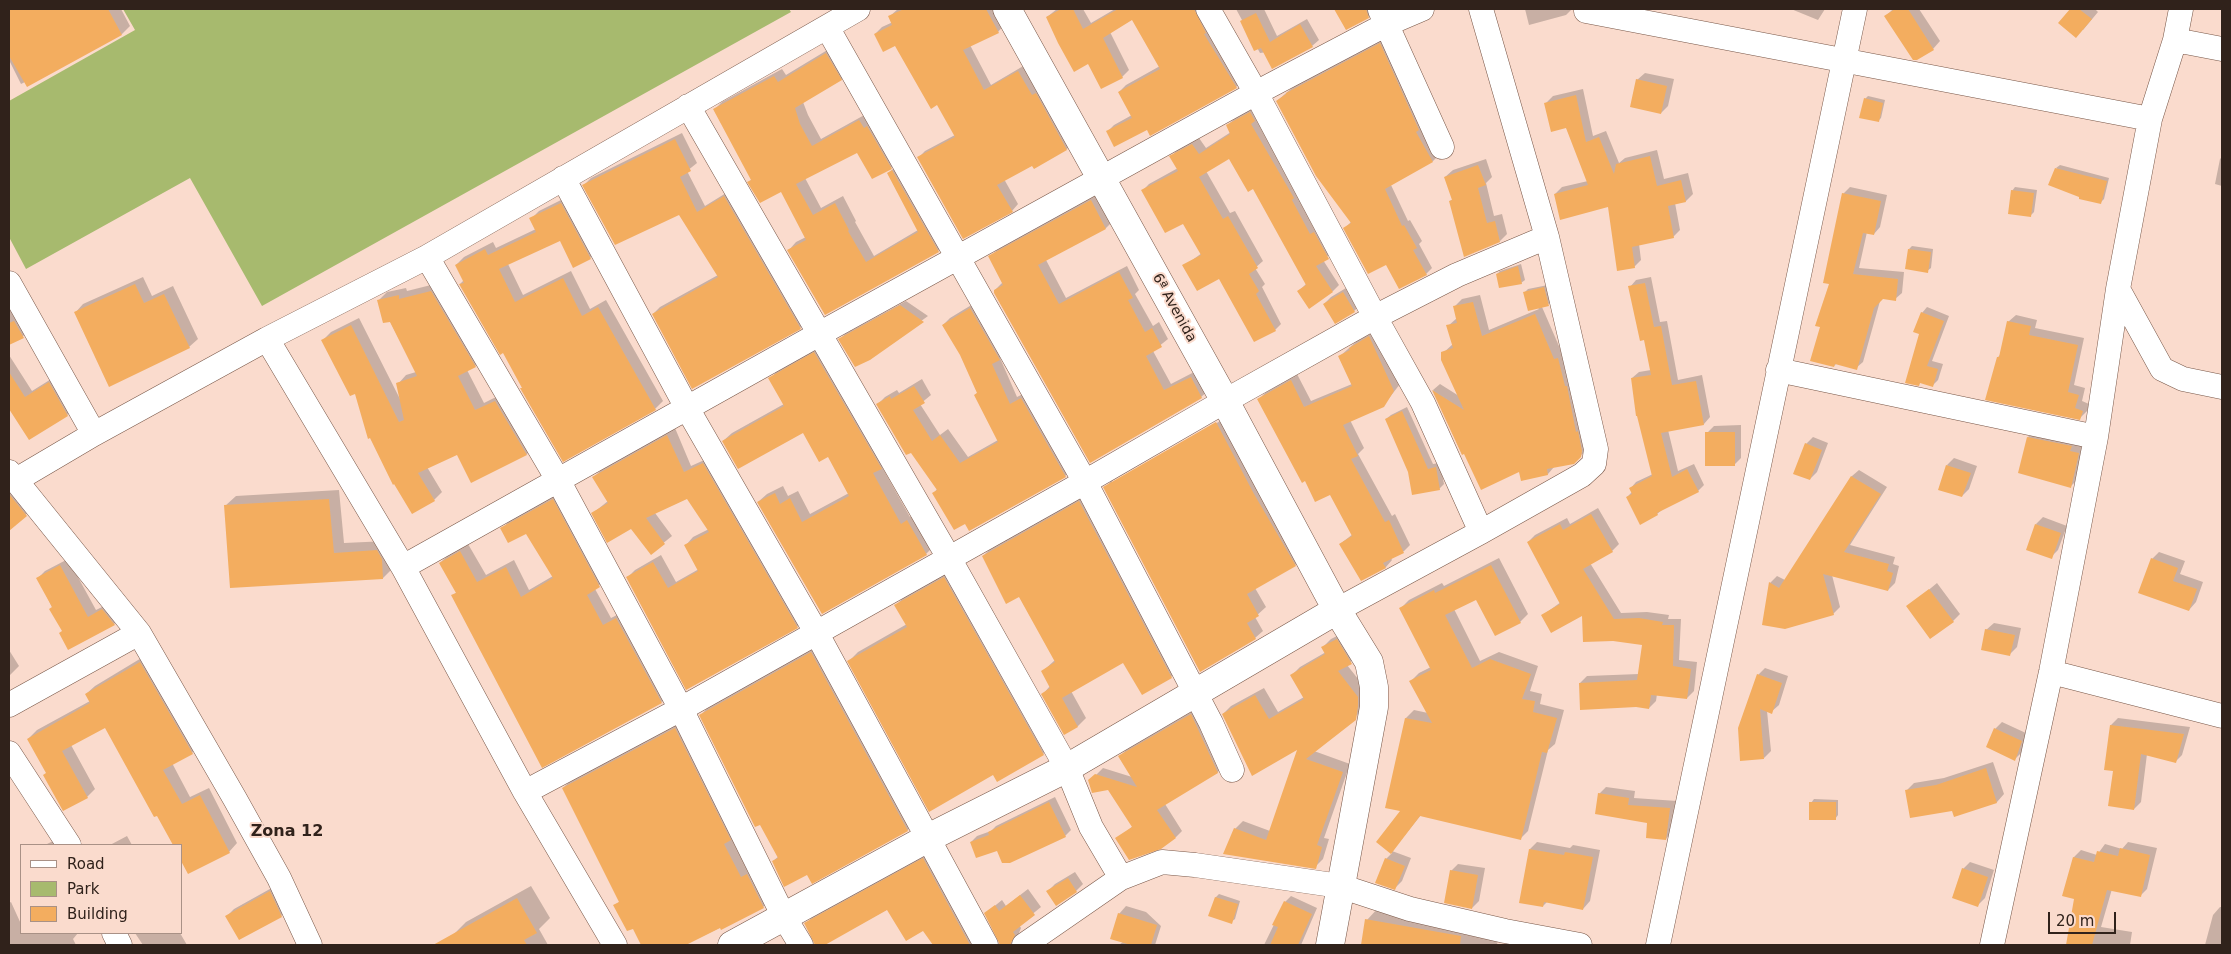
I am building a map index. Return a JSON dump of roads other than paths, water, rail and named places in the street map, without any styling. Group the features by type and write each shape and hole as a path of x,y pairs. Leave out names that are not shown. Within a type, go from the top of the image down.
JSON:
{"street":[{"path":"310,945 278,878 248,822 139,633 12,476 94,434 267,339 427,257 858,9"},
{"name":"6ª Avenida","path":"1007,9 1225,400 1336,610 1369,662 1374,687 1374,707 1330,945"},
{"path":"1208,9 1256,93 1423,403 1481,532"},
{"path":"403,567 821,333 1103,180 1256,93 1383,16 1422,9"},
{"path":"732,945 928,838 1067,768 1195,691 1336,610 1481,532 1582,474 1594,464 1596,449 1547,237 1480,9"},
{"path":"1658,945 1778,370 1856,9"},
{"path":"1992,945 2051,672 2096,437 2118,289 2150,119 2175,40 2181,9"},
{"path":"1586,11 2150,119"},
{"path":"1383,16 1442,147"},
{"path":"826,27 1085,482 1195,691 1232,770"},
{"path":"2175,40 2222,48"},
{"path":"688,106 821,333 1067,768 1091,827 1120,878"},
{"path":"563,178 687,408 816,632 986,945"},
{"path":"525,792 681,708 1375,317 1457,275 1547,237"},
{"path":"427,257 558,480 681,708 784,917 801,945"},
{"path":"9,283 94,434"},
{"path":"2118,289 2162,369 2183,379 2222,387"},
{"path":"267,339 403,567 525,792 615,945"},
{"path":"1778,370 2096,437"},
{"path":"9,705 139,633"},
{"path":"2051,672 2222,716"},
{"path":"9,752 68,844"},
{"path":"1024,945 1120,878 1162,862 1340,886 1410,909 1505,931 1580,945"}],"district":[{"name":"Zona 12","path":"287,832"}]}
